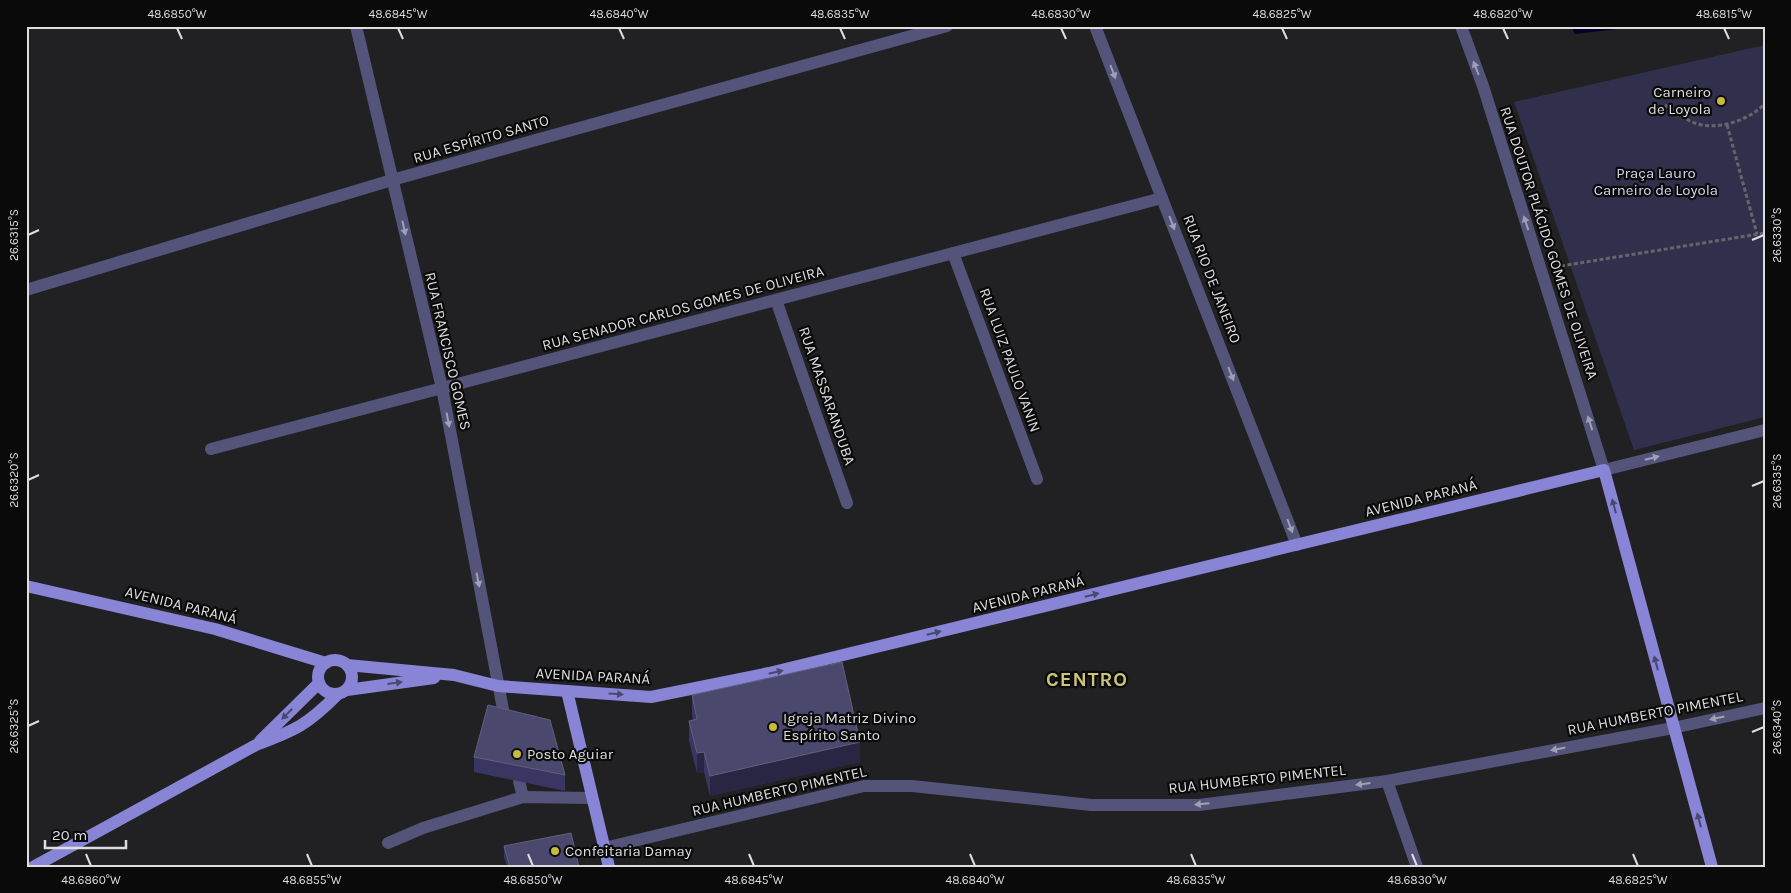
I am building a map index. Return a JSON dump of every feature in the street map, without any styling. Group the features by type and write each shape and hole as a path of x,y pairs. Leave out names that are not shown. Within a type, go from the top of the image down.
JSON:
{"main road":[{"name":"AVENIDA PARANÁ","path":"347,665 454,675 498,686 651,697 742,679 1604,470"},
{"path":"1604,470 1712,867"},
{"name":"AVENIDA PARANÁ","path":"26,586 215,629 326,663"},
{"path":"32,867 256,745 293,731 312,720 342,692 352,680 350,669 347,665 337,660 326,663 319,672 319,683 326,692 342,692"},
{"name":"AVENIDA PARANÁ","path":"342,692 454,675"},
{"path":"256,745 319,683"},
{"path":"567,691 609,867"}],"street":[{"name":"RUA FRANCISCO GOMES","path":"356,26 442,388 506,725"},
{"name":"RUA ESPÍRITO SANTO","path":"26,290 392,180 947,26"},
{"name":"RUA RIO DE JANEIRO","path":"1095,26 1297,545"},
{"name":"RUA DOUTOR PLÁCIDO GOMES DE OLIVEIRA","path":"1460,26 1483,86 1604,470"},
{"name":"RUA SENADOR CARLOS GOMES DE OLIVEIRA","path":"211,449 1162,198"},
{"name":"RUA LUIZ PAULO VANIN","path":"953,253 1037,478"},
{"name":"RUA MASSARANDUBA","path":"776,300 847,503"},
{"path":"1604,470 1765,430"},
{"name":"RUA HUMBERTO PIMENTEL","path":"604,848 864,786 912,786 1091,805 1199,805 1387,781 1673,728 1765,708"},
{"path":"519,781 524,797"},
{"path":"1387,781 1417,867"},
{"path":"388,842 423,828 524,797 592,798"}],"path":[{"path":"1665,105 1693,123 1727,125 1757,112 1765,104"},
{"path":"1727,125 1758,234"},
{"path":"1541,270 1765,233"}],"green space":[{"name":"Praça Lauro Carneiro de Loyola","path":"1765,45 1765,417 1634,450 1514,102"}],"shaded area":[{"path":"1571,26 1643,26 1575,34"}],"building":[{"name":"Igreja Matriz Divino Espírito Santo","path":"842,662 860,742 710,776 704,752 697,753 689,721 697,719 692,695"},
{"name":"Posto Aguiar","path":"488,705 550,720 565,775 474,757"},
{"path":"571,833 579,867 510,867 504,846"}],"place":[{"name":"Carneiro de Loyola","path":"1721,101"},
{"name":"Igreja Matriz Divino Espírito Santo","path":"773,727"},
{"name":"Posto Aguiar","path":"517,754"},
{"name":"Confeitaria Damay","path":"555,851"}],"district":[{"name":"CENTRO","path":"1087,679"}]}
